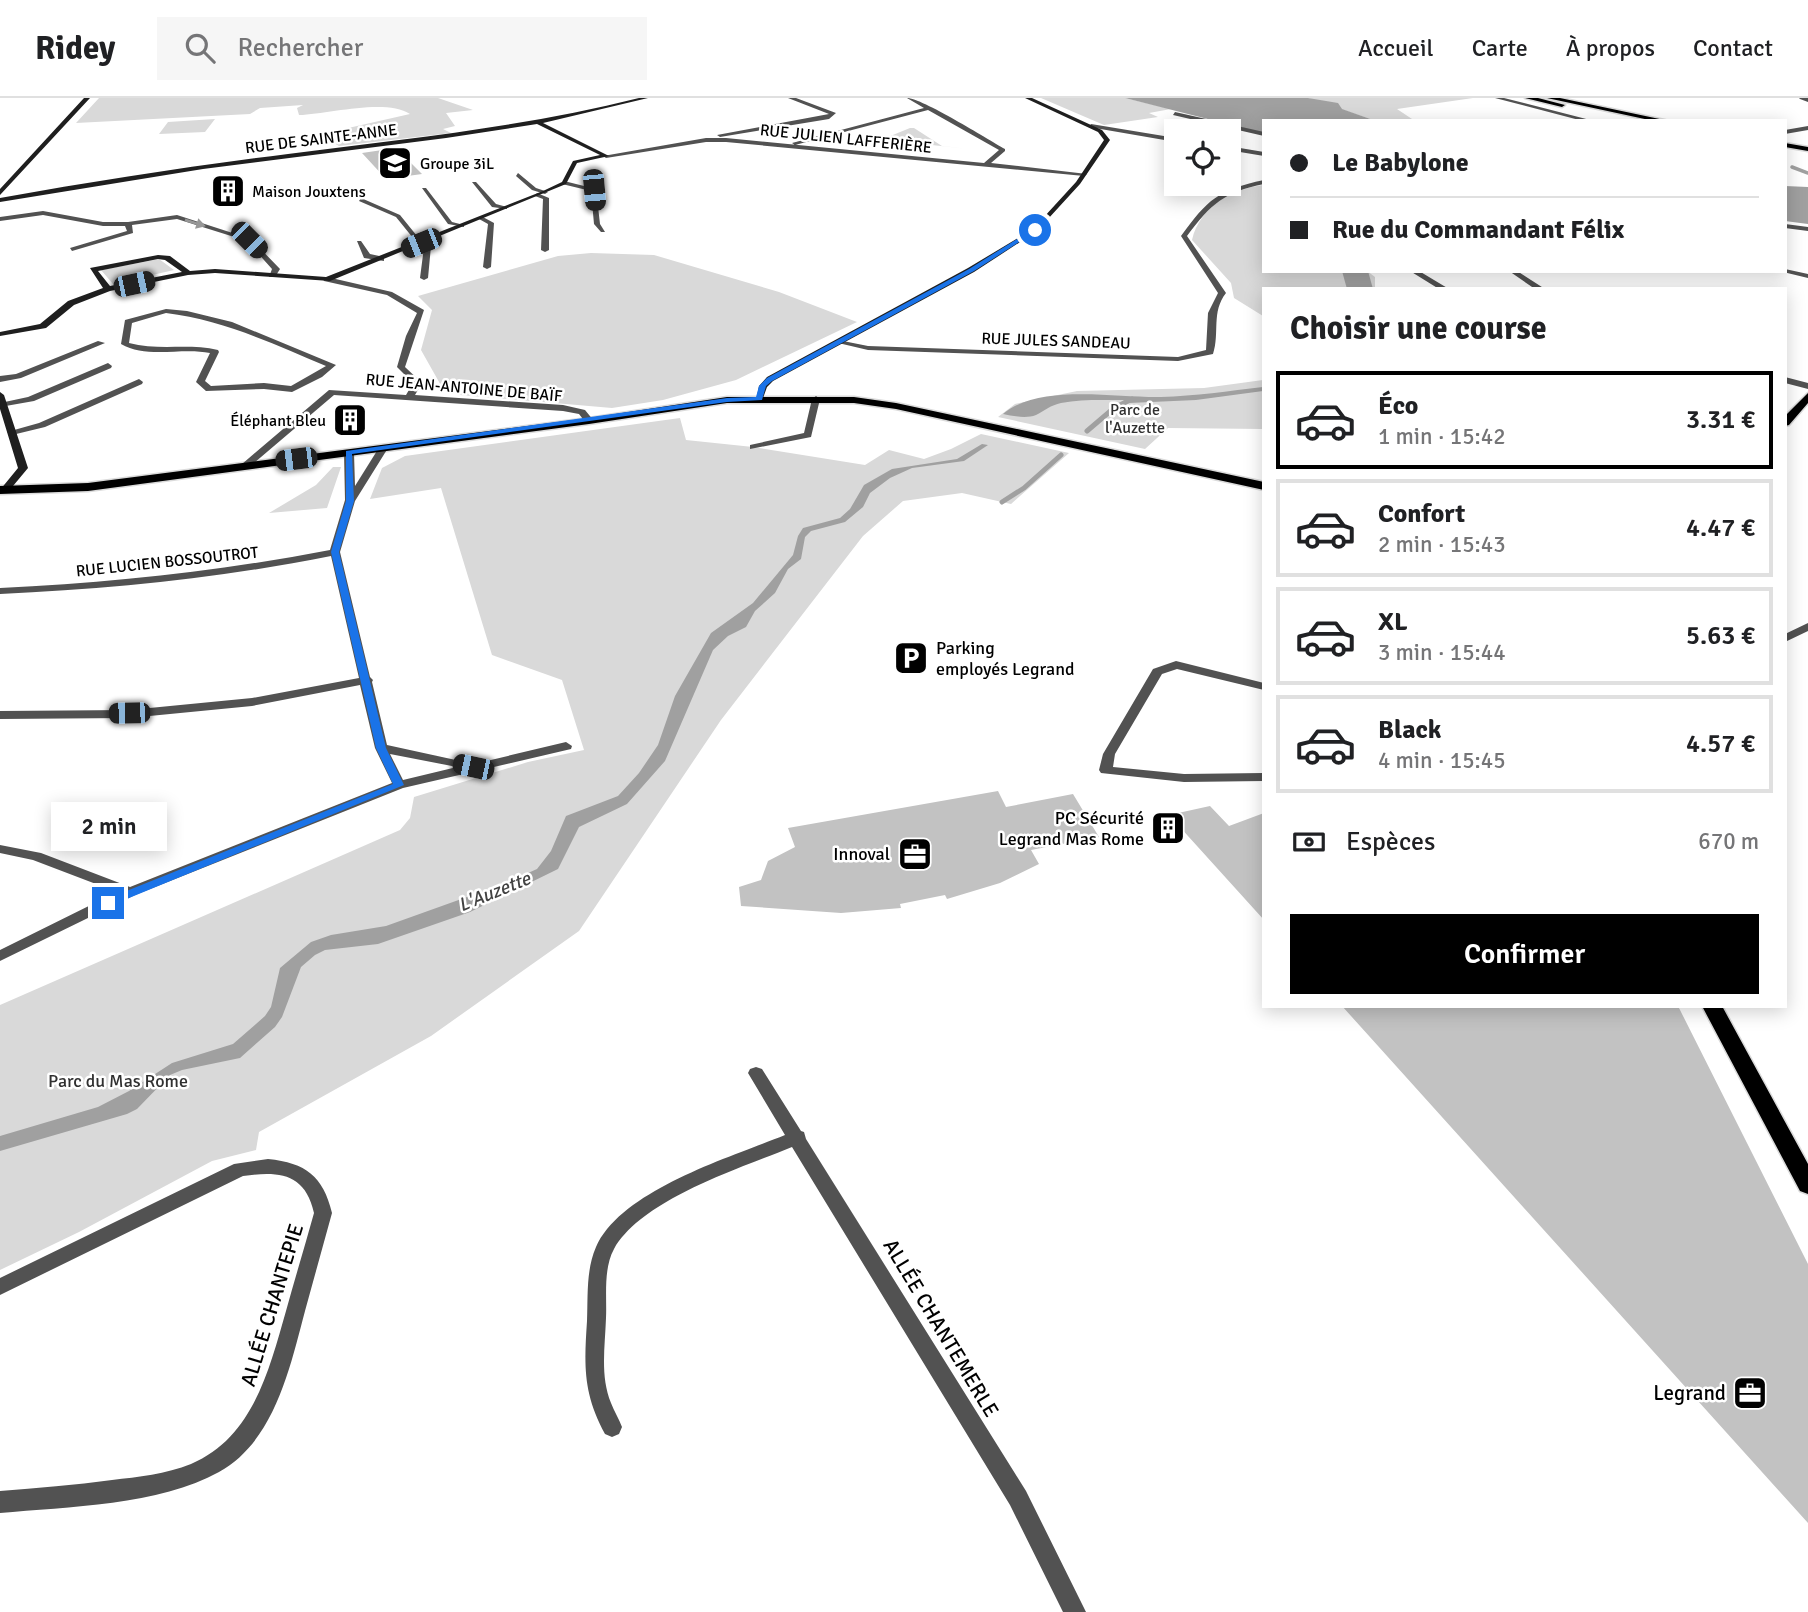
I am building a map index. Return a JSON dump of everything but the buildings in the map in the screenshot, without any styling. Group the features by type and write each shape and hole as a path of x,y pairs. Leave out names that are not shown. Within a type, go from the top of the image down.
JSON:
{"main road":[{"path":"1528,98 1633,119"},
{"path":"1550,98 1656,119"},
{"path":"1787,147 1808,152"},
{"path":"1787,421 1808,396"},
{"path":"2,490 88,487 589,421 727,400 759,399 854,400 896,406 1262,486"},
{"path":"1713,1008 1808,1185"}],"street":[{"path":"0,193 87,98"},
{"name":"RUE DE SAINTE-ANNE","path":"0,200 211,166 539,123 645,98"},
{"path":"706,140 719,135 829,117 833,113 791,98"},
{"path":"910,98 1003,150 985,165"},
{"path":"759,399 763,386 770,379 971,270 1024,237 1049,216 1084,174 1107,140 1100,131 1091,126 1028,98"},
{"path":"1498,98 1583,119"},
{"path":"1802,98 1808,100"},
{"path":"788,146 930,108"},
{"path":"1175,114 1262,134"},
{"path":"539,123 606,156"},
{"path":"1091,126 1164,138"},
{"path":"1787,132 1808,128"},
{"path":"1100,131 1123,131"},
{"name":"RUE JULIEN LAFFERIÈRE","path":"606,156 706,140 1084,174"},
{"path":"1241,151 1262,154"},
{"path":"564,183 575,162 606,156"},
{"path":"518,176 546,198 545,250"},
{"name":"RUE JULES SANDEAU","path":"838,342 868,348 1165,358 1198,356 1210,352 1214,335 1211,311 1214,300 1222,293 1184,236 1208,204 1230,188 1262,182"},
{"path":"474,183 494,206 505,208"},
{"path":"327,279 424,242 564,183 594,190 597,224 603,231"},
{"path":"424,190 450,223 462,226"},
{"path":"361,200 398,216 415,237 428,246 424,278"},
{"path":"0,219 43,213 103,223 128,224 177,217 249,240 276,269 272,275"},
{"path":"481,218 491,223 486,267"},
{"path":"72,249 131,232 128,224"},
{"path":"1787,226 1808,229"},
{"path":"359,242 368,256 381,259"},
{"path":"107,289 93,270 158,257 167,258 188,273"},
{"path":"0,334 43,326 71,303 107,289 188,273 215,271 327,279 409,300 421,312 410,336 401,367 418,383 409,397"},
{"path":"1787,272 1808,276"},
{"path":"1417,273 1441,287"},
{"path":"1515,273 1538,287"},
{"name":"RUE JEAN-ANTOINE DE BAÏF","path":"292,388 319,375 332,365 227,325 181,312 147,314 128,322 125,344 143,350 201,348 215,352 201,382 209,389 264,386 563,408 582,412 589,421"},
{"path":"0,379 18,376 101,343"},
{"path":"2,490 23,468 2,400 31,399 107,366"},
{"path":"1787,381 1808,386"},
{"path":"12,432 42,425 139,382"},
{"path":"245,466 332,392"},
{"path":"753,447 808,435 816,399"},
{"path":"383,448 350,501 335,552 381,748 399,785"},
{"path":"349,453 350,501"},
{"name":"RUE LUCIEN BOSSOUTROT","path":"0,591 166,579 262,567 335,552"},
{"path":"1787,638 1808,626"},
{"path":"1262,686 1176,664 1157,672 1109,754 1106,770 1147,776 1222,781 1262,777"},
{"path":"0,715 142,712 253,702 367,680"},
{"path":"0,956 130,892 399,785 566,746"},
{"path":"381,748 473,767"},
{"path":"0,849 36,856 130,892"},
{"name":"ALLÉE CHANTEMERLE","path":"757,1073 1018,1499 1076,1612"},
{"path":"611,1427 599,1407 593,1386 599,1281 605,1247 623,1222 649,1202 798,1137"},
{"name":"ALLÉE CHANTEPIE","path":"0,1287 240,1169 271,1166 294,1171 314,1184 321,1196 323,1213 278,1373 269,1398 253,1427 233,1449 213,1466 177,1480 151,1486 0,1502"}],"green space":[{"path":"99,98 438,98 473,110 446,113 455,126 443,129 451,133 339,146 327,139 335,131 410,114 400,109 372,107 299,115 297,108 303,105 260,108 250,114 76,123"},
{"path":"1041,98 1125,98 1171,109 1149,113 1158,117 1104,125"},
{"path":"1308,98 1473,98 1397,109 1412,119 1370,119"},
{"path":"215,119 205,132 159,134 168,122"},
{"path":"910,128 942,146 969,149 885,140 850,144 883,139"},
{"path":"1262,185 1262,273 1370,273 1375,277 1375,287 1262,287 1262,315 1234,298 1231,283 1192,240 1196,228 1210,209 1227,196 1241,196 1241,190"},
{"path":"591,253 654,255 779,292 857,322 736,380 663,400 612,408 460,395 443,389 421,350 432,310 418,296 558,256"},
{"path":"159,259 174,270 113,284 101,270"},
{"name":"Parc de l'Auzette","path":"1262,380 1262,429 1168,428 1145,449 998,417 1015,404 1077,391 1204,388"},
{"name":"Parc du Mas Rome","path":"680,418 686,440 753,447 865,465 889,450 924,459 981,434 1069,453 1011,504 962,493 903,501 863,536 721,720 579,931 431,1036 259,1132 256,1150 212,1161 79,1232 0,1270 0,1005 400,830 410,818 414,797 528,762 584,750 562,680 492,655 441,488 370,499 382,468 405,456"},
{"path":"333,467 341,467 327,508 269,513 316,485"}],"water":[{"path":"1125,98 1308,98 1338,103 1342,109 1370,119 1262,119 1262,133 1241,127 1241,119 1208,119"},
{"path":"1787,186 1808,187 1808,224 1787,221"},
{"path":"1262,387 1262,391 1196,400 1129,403 1123,400 1076,401 1057,404 1032,416 1003,414 1018,404 1057,395 1161,397"},
{"path":"982,444 988,445 964,461 912,468 890,478 870,493 863,507 845,522 811,531 805,537 801,559 788,569 775,593 755,611 746,627 728,636 713,650 665,761 627,804 579,827 558,869 470,912 378,944 325,950 315,955 301,967 282,1017 275,1027 240,1058 170,1075 137,1109 127,1114 0,1151 0,1136 98,1107 172,1063 233,1044 265,1016 271,1007 280,968 311,942 331,935 386,926 506,883 537,869 551,851 566,816 618,796 639,773 658,745 675,696 711,633 753,603 793,555 803,528 840,518 850,509 864,485 892,469 957,459"}],"waterway":[{"path":"1792,167 1808,173"},
{"name":"L'Auzette","path":"1356,273 1359,287"},
{"path":"1087,431 1114,408 1132,399"},
{"path":"1002,502 1024,488 1061,455"}],"place":[{"name":"Groupe 3iL","path":"395,163"},
{"name":"Maison Jouxtens","path":"228,191"},
{"name":"Éléphant Bleu","path":"350,420"},
{"name":"Parking employés Legrand","path":"911,658"},
{"name":"PC Sécurité Legrand Mas Rome","path":"1168,828"},
{"name":"Innoval","path":"915,854"},
{"name":"Legrand","path":"1750,1393"}],"route":[{"path":"108,903 399,785 381,748 335,552 350,501 349,453 727,400 759,399 763,386 770,379 971,270 1035,230"}]}
